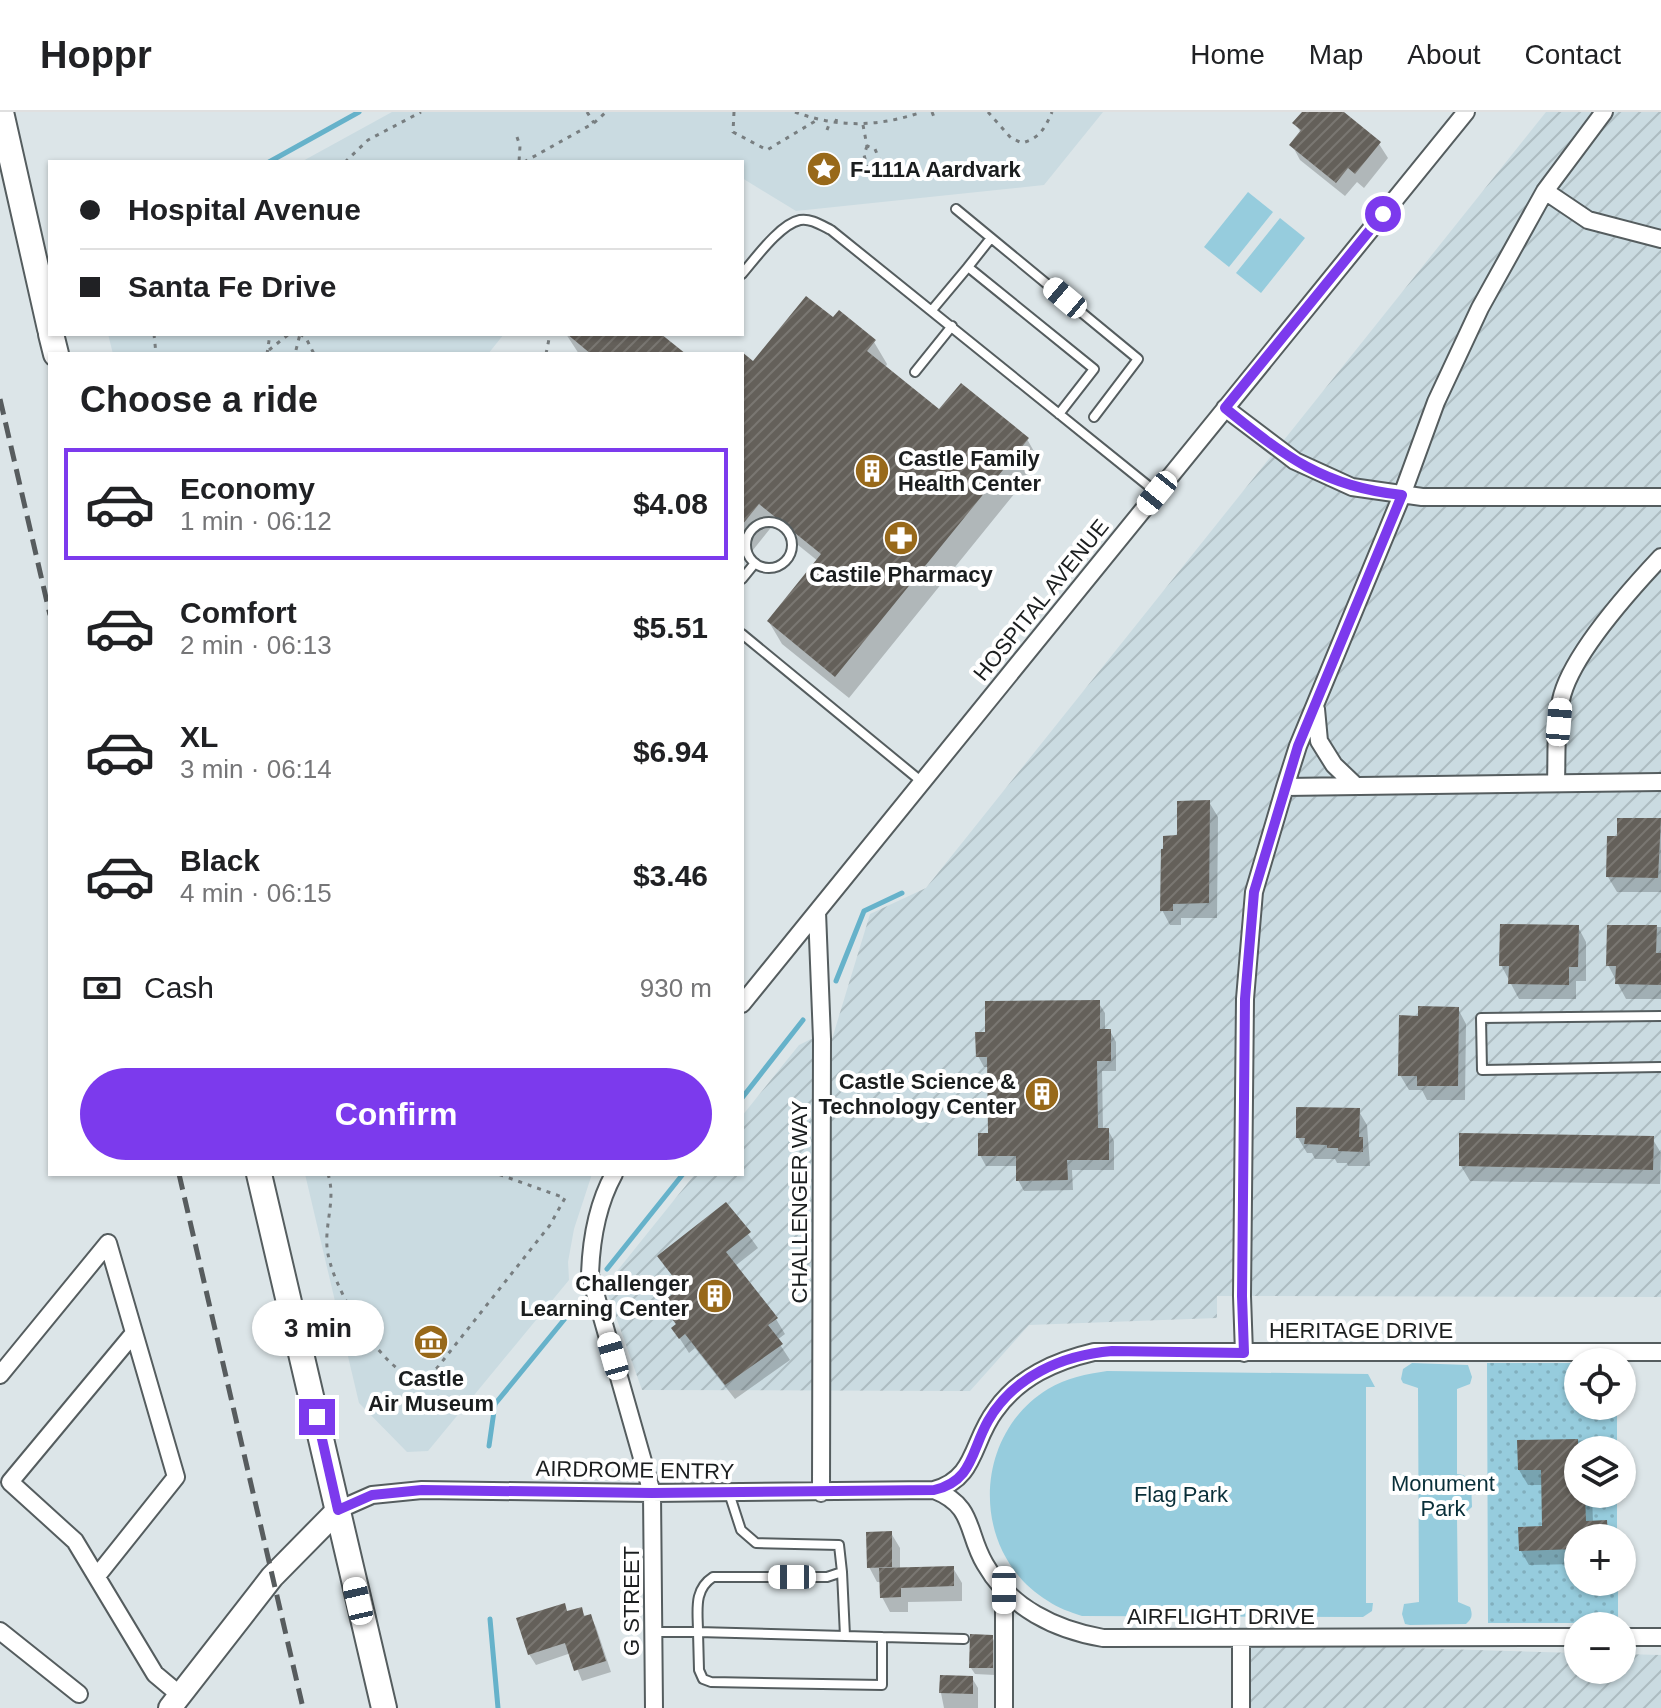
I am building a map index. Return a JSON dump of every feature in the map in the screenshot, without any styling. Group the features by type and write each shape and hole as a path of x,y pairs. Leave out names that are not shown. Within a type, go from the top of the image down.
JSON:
{"main road":[{"path":"1,112 48,318"},
{"path":"259,1176 384,1708"},
{"path":"175,1701 272,1577 338,1510"}],"street":[{"name":"HOSPITAL AVENUE","path":"744,1002 1466,112"},
{"path":"1244,1353 1245,999 1254,892 1298,746 1402,495 1436,402 1474,322 1545,191 1604,112"},
{"path":"1545,191 1588,220 1661,239"},
{"path":"1225,408 1276,450 1323,476 1352,487 1402,495 1661,497"},
{"path":"1556,781 1561,699 1576,663 1661,557"},
{"path":"1315,704 1319,741 1334,765 1356,786"},
{"path":"1285,787 1661,782"},
{"name":"CHALLENGER WAY","path":"817,912 822,1039 821,1493"},
{"path":"613,1176 603,1193 594,1233 590,1275 652,1493"},
{"path":"0,1375 108,1243 176,1477 97,1576"},
{"path":"134,1333 10,1482 75,1541 155,1674 175,1701"},
{"name":"HERITAGE DRIVE","path":"934,1490 952,1485 963,1474 988,1420 1005,1399 1030,1377 1059,1361 1094,1352 1661,1352"},
{"name":"AIRDROME ENTRY","path":"338,1510 372,1495 393,1491 821,1493 934,1490"},
{"name":"AIRFLIGHT DRIVE","path":"934,1490 951,1498 964,1510 983,1562 1004,1590 1042,1619 1081,1634 1103,1638 1564,1637"},
{"name":"G STREET","path":"652,1493 654,1708"},
{"path":"1004,1590 1004,1708"},
{"path":"0,1631 79,1694"},
{"path":"1636,1637 1661,1637"},
{"path":"1241,1638 1241,1708"}],"lane":[{"path":"956,209 1138,359 1094,417"},
{"path":"744,272 774,237 801,220 816,222 831,230 1157,493"},
{"path":"932,310 991,238"},
{"path":"968,267 1094,369 1059,414"},
{"path":"915,372 952,326"},
{"path":"767,521 783,526 792,547 785,561 770,568 755,563 746,550 746,542 753,528 767,521"},
{"path":"744,577 755,563"},
{"path":"744,636 922,782"},
{"path":"1661,1016 1481,1018 1482,1070 1661,1067"},
{"path":"729,1493 741,1530 756,1543 839,1545 845,1636"},
{"path":"842,1572 827,1577 713,1577 706,1582 698,1596 699,1670 703,1679 711,1682 882,1685 882,1637"},
{"path":"653,1632 964,1639"}],"path":[{"path":"347,160 368,140 421,112"},
{"path":"587,112 594,123"},
{"path":"526,160 594,123 606,112"},
{"path":"734,112 733,132 767,150 817,120"},
{"path":"795,112 817,120 863,125 922,112"},
{"path":"988,112 1011,138 1022,143 1035,139 1045,128 1052,112"},
{"path":"836,123 837,114"},
{"path":"827,130 830,122"},
{"path":"863,125 867,166"},
{"path":"517,137 522,160"},
{"path":"867,146 875,149 880,161"},
{"path":"533,157 537,160"},
{"path":"269,350 286,336"},
{"path":"296,350 300,336"},
{"path":"329,1176 333,1188 327,1244 331,1271 343,1297 383,1356 404,1375 426,1377 437,1368 550,1225 565,1198 504,1176"}],"shaded area":[{"path":"392,112 1103,112 1044,185 796,211 744,179 744,160 305,160"},
{"path":"1546,112 1661,112 1661,1297 1217,1296 1217,1318 1029,1325 970,1391 642,1390 605,1286 693,1176 744,1176 744,1114 799,1045 811,1039 832,1039 870,914 926,888"},
{"path":"108,336 502,336 490,352 112,352"},
{"name":"Castle Air Museum","path":"305,1176 591,1176 574,1229 568,1262 569,1280 428,1451 407,1452 359,1403"},
{"path":"1241,1643 1564,1653 1564,1684 1636,1684 1636,1654 1661,1655 1661,1708 1240,1708"}],"green space":[{"path":"1248,192 1273,212 1229,267 1204,247"},
{"path":"1280,218 1305,238 1261,293 1236,273"},
{"name":"Monument Park","path":"1412,1363 1468,1365 1472,1377 1470,1384 1457,1389 1457,1474 1471,1481 1472,1507 1457,1516 1458,1602 1470,1607 1471,1619 1466,1624 1410,1625 1405,1624 1402,1614 1404,1604 1419,1602 1418,1388 1403,1383 1401,1379 1403,1369"},
{"path":"1487,1363 1564,1363 1564,1420 1617,1420 1617,1436 1564,1436 1564,1508 1617,1508 1617,1524 1564,1524 1564,1596 1618,1596 1618,1612 1564,1612 1564,1623 1488,1623"},
{"name":"Flag Park","path":"1107,1371 1368,1374 1375,1387 1366,1387 1366,1603 1373,1603 1372,1611 1363,1617 1082,1616 1052,1603 1022,1580 1004,1555 993,1526 990,1495 994,1464 1005,1435 1023,1410 1048,1389 1069,1379"}],"building":[{"path":"1302,112 1344,112 1381,142 1355,174 1348,168 1336,183 1289,145 1301,130 1292,123"},
{"name":"Castle Family Health Center","path":"806,296 833,317 839,310 876,340 867,351 939,409 961,383 1029,438 835,677 767,621 821,554 759,504 744,523 744,354 753,361"},
{"path":"569,336 664,336 684,352 589,352"},
{"path":"1210,800 1209,903 1173,904 1173,911 1160,911 1163,836 1177,835 1177,801"},
{"path":"1617,818 1661,818 1658,878 1606,877 1607,836 1617,836"},
{"path":"1500,924 1579,925 1578,967 1569,967 1569,985 1508,984 1509,966 1499,966"},
{"path":"1607,925 1657,925 1656,953 1661,953 1661,985 1615,984 1616,966 1606,966"},
{"name":"Castle Science & Technology Center","path":"1100,1000 1100,1029 1111,1029 1111,1061 1097,1061 1098,1128 1109,1128 1109,1160 1067,1160 1068,1180 1016,1181 1016,1156 978,1156 978,1133 988,1133 987,1057 976,1057 975,1032 985,1032 985,1001"},
{"path":"1418,1006 1459,1007 1458,1086 1417,1086 1417,1076 1398,1076 1399,1015 1418,1016"},
{"path":"1296,1107 1360,1108 1359,1137 1363,1137 1363,1152 1304,1144 1305,1138 1296,1138"},
{"path":"1459,1133 1654,1136 1653,1170 1459,1166"},
{"name":"Challenger Learning Center","path":"726,1202 751,1232 726,1252 778,1318 768,1325 783,1344 725,1385 685,1334 679,1339 671,1328 676,1324 660,1304 681,1287 657,1256"},
{"path":"1564,1439 1564,1508 1586,1508 1586,1521 1607,1520 1607,1524 1564,1524 1564,1549 1519,1551 1518,1527 1542,1526 1541,1470 1518,1470 1517,1440"},
{"path":"892,1531 892,1567 867,1568 866,1532"},
{"path":"954,1566 954,1586 901,1588 901,1597 880,1598 879,1568"},
{"path":"565,1603 567,1611 582,1607 584,1616 591,1614 606,1661 574,1671 565,1643 528,1655 516,1618"},
{"path":"970,1634 993,1635 993,1668 969,1668"},
{"path":"940,1675 973,1676 973,1694 939,1693"}],"waterway":[{"path":"273,160 359,112"},
{"path":"836,981 864,911 902,893"},
{"path":"744,1095 803,1020"},
{"path":"607,1269 681,1176"},
{"path":"489,1446 495,1404 572,1310"},
{"path":"490,1619 498,1708"}],"railway":[{"path":"0,399 48,606"},
{"path":"179,1176 303,1708"}],"place":[{"name":"F-111A Aardvark","path":"824,169"},
{"name":"Castle Family Health Center","path":"872,471"},
{"name":"Castile Pharmacy","path":"901,538"},
{"name":"Castle Science & Technology Center","path":"1042,1094"},
{"name":"Challenger Learning Center","path":"715,1296"},
{"name":"Castle Air Museum","path":"431,1342"}],"route":[{"path":"317,1417 338,1510 372,1495 422,1490 821,1493 934,1490 952,1485 963,1474 996,1408 1030,1377 1059,1361 1112,1351 1244,1353 1245,999 1254,892 1298,746 1402,495 1352,487 1323,476 1276,450 1225,408 1383,214"}]}
